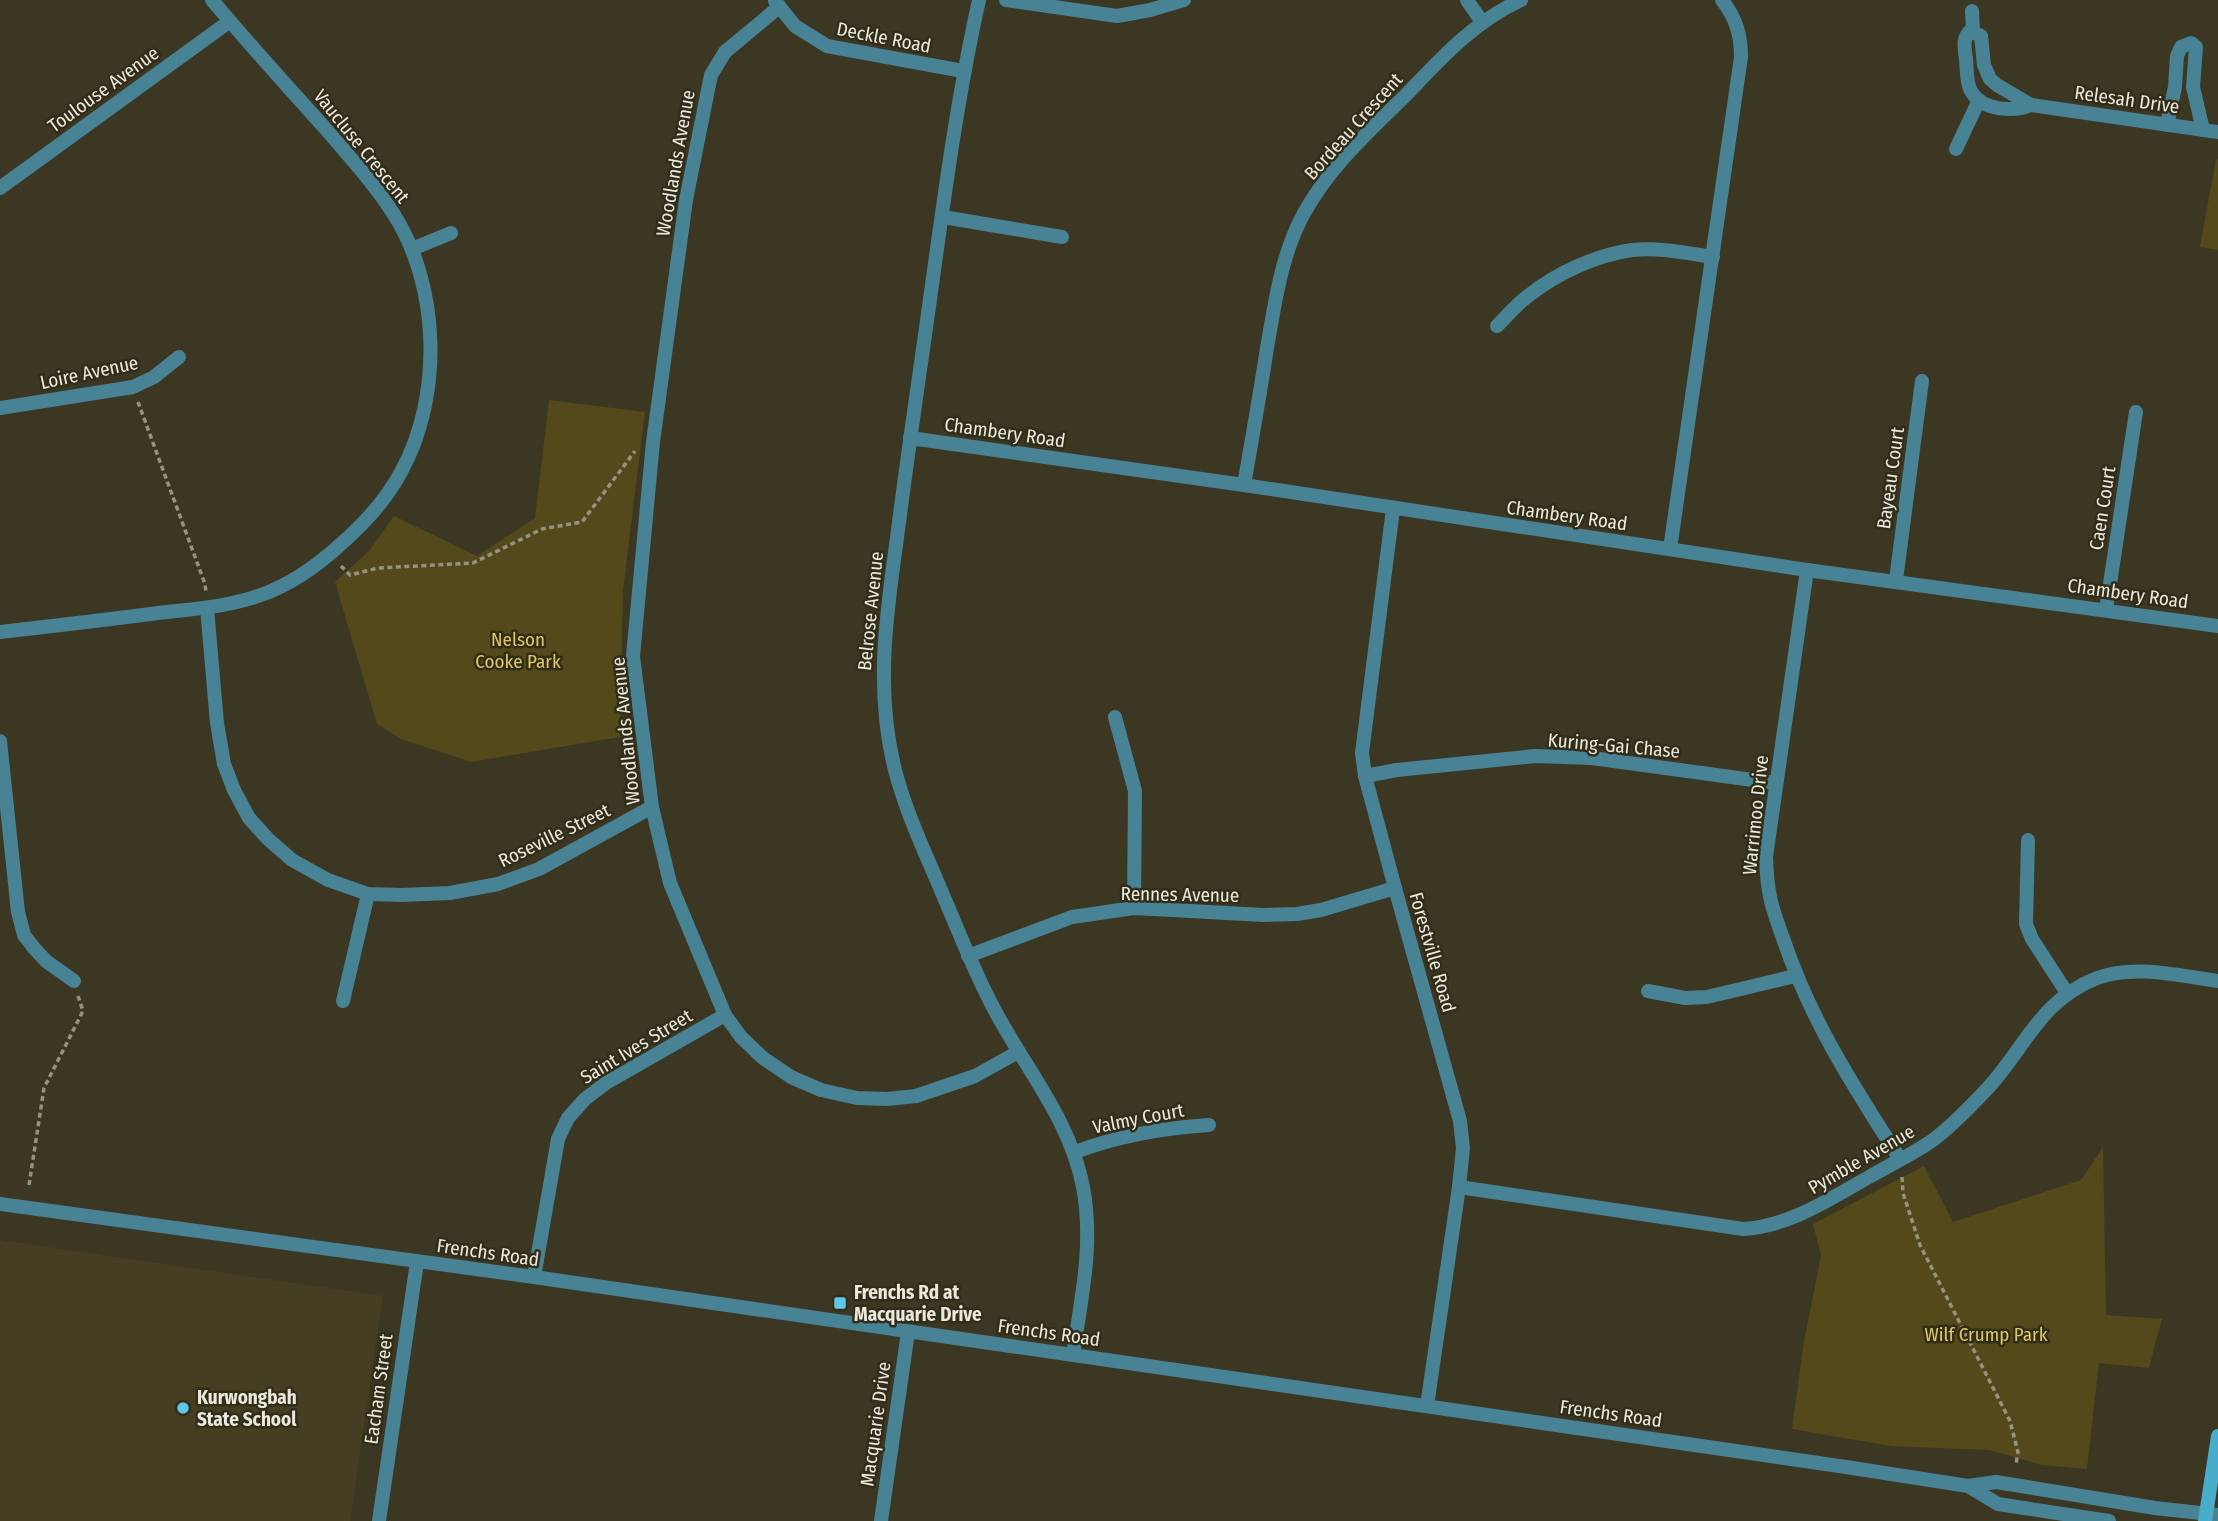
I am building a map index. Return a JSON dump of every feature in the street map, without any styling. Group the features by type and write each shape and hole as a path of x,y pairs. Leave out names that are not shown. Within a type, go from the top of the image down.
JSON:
{"main road":[{"path":"2210,1517 2218,1437"}],"street":[{"name":"Vaucluse Crescent","path":"0,632 207,608 272,591 309,571 360,528 384,499 402,470 416,436 431,362 430,325 424,285 412,249 394,215 366,176 212,0"},
{"name":"Belrose Avenue","path":"979,0 963,71 910,438 884,636 882,678 885,721 895,769 910,816 968,956 991,1004 1018,1052 1044,1090 1075,1152 1086,1207 1088,1251 1073,1355"},
{"path":"1006,0 1117,16 1184,0"},
{"path":"1467,0 1482,22"},
{"name":"Bordeau Crescent","path":"1244,485 1277,292 1287,249 1304,214 1327,177 1350,151 1460,39 1482,22 1521,0"},
{"path":"1670,549 1741,57 1741,37 1735,19 1722,0"},
{"name":"Deckle Road","path":"776,4 796,26 827,46 963,71"},
{"name":"Woodlands Avenue","path":"776,4 725,52 711,75 686,200 653,442 634,656 652,807 670,883 725,1015 741,1037 763,1058 791,1077 821,1090 857,1098 916,1096 975,1076 1018,1052"},
{"path":"1956,149 1979,100 1968,84 1964,42 1969,32 1973,32 1972,11"},
{"name":"Toulouse Avenue","path":"0,188 230,21"},
{"name":"Relesah Drive","path":"1973,32 1981,36 1984,65 1990,79 2031,105 2211,131"},
{"path":"2167,125 2175,87 2177,56 2181,47 2191,43 2196,47 2197,53 2193,88 2211,131"},
{"name":"Relesah Drive","path":"1979,100 1997,107 2018,110 2031,105"},
{"path":"943,217 1062,237"},
{"path":"412,249 451,233"},
{"path":"1497,326 1528,296 1551,280 1607,256 1634,250 1671,251 1713,257"},
{"name":"Loire Avenue","path":"0,408 133,387 154,377 179,357"},
{"name":"Bayeau Court","path":"1896,580 1922,381"},
{"name":"Caen Court","path":"2106,610 2137,412"},
{"name":"Chambery Road","path":"910,438 1244,485 1807,570 1896,580 2218,626"},
{"name":"Forestville Road","path":"1393,509 1362,753 1365,776 1460,1121 1463,1148 1427,1406"},
{"name":"Warrimoo Drive","path":"1807,570 1775,783 1766,857 1766,882 1770,903 1795,976 1840,1067 1900,1159"},
{"name":"Roseville Street","path":"207,608 217,723 224,764 249,818 292,860 328,880 368,894 450,893 498,884 539,869 652,807"},
{"path":"1115,717 1135,791 1134,908"},
{"path":"0,741 18,912 24,934 46,961 74,981"},
{"name":"Kuring-Gai Chase","path":"1365,776 1397,770 1535,756 1592,758 1775,783"},
{"path":"2028,840 2026,924 2032,939 2067,993"},
{"name":"Rennes Avenue","path":"968,956 1072,917 1134,908 1264,915 1297,914 1321,910 1395,888"},
{"path":"343,1001 368,894"},
{"name":"Pymble Avenue","path":"1459,1187 1743,1229 1763,1228 1804,1214 1934,1139 1989,1087 2045,1012 2067,993 2098,978 2124,971 2155,972 2218,981"},
{"path":"1648,991 1685,998 1707,997 1795,976"},
{"name":"Saint Ives Street","path":"534,1277 558,1139 568,1118 585,1099 606,1083 725,1015"},
{"name":"Valmy Court","path":"1075,1152 1108,1140 1178,1127 1209,1125"},
{"name":"Frenchs Road","path":"0,1204 534,1277 1846,1466 1968,1486 1996,1482 2210,1517"},
{"name":"Eacham Street","path":"379,1521 417,1262"},
{"name":"Macquarie Drive","path":"881,1521 908,1332"},
{"name":"Frenchs Road","path":"1968,1486 1998,1504 2109,1521"}],"path":[{"path":"133,387 205,584 207,608"},
{"path":"330,554 350,575 378,568 473,563 542,529 582,522 643,441 653,442"},
{"path":"29,1185 44,1088 83,1011 74,981"},
{"path":"1900,1159 1903,1193 1920,1245 2006,1409 2018,1452 2016,1464"}],"shaded area":[{"name":"Kurwongbah State School","path":"0,1240 383,1296 350,1521 0,1521"}],"green space":[{"path":"2216,159 2218,160 2218,250 2200,247"},
{"name":"Nelson Cooke Park","path":"549,400 645,412 623,591 620,737 471,762 401,739 377,724 335,582 369,551 394,516 477,556 535,518"},
{"name":"Wilf Crump Park","path":"2103,1147 2106,1315 2162,1319 2149,1368 2099,1363 2087,1469 2042,1465 1989,1450 1891,1446 1792,1429 1804,1341 1821,1255 1813,1224 1924,1166 1953,1222 2081,1180"}],"place":[{"name":"Frenchs Rd at Macquarie Drive","path":"840,1303"},
{"name":"Kurwongbah State School","path":"183,1408"}]}
